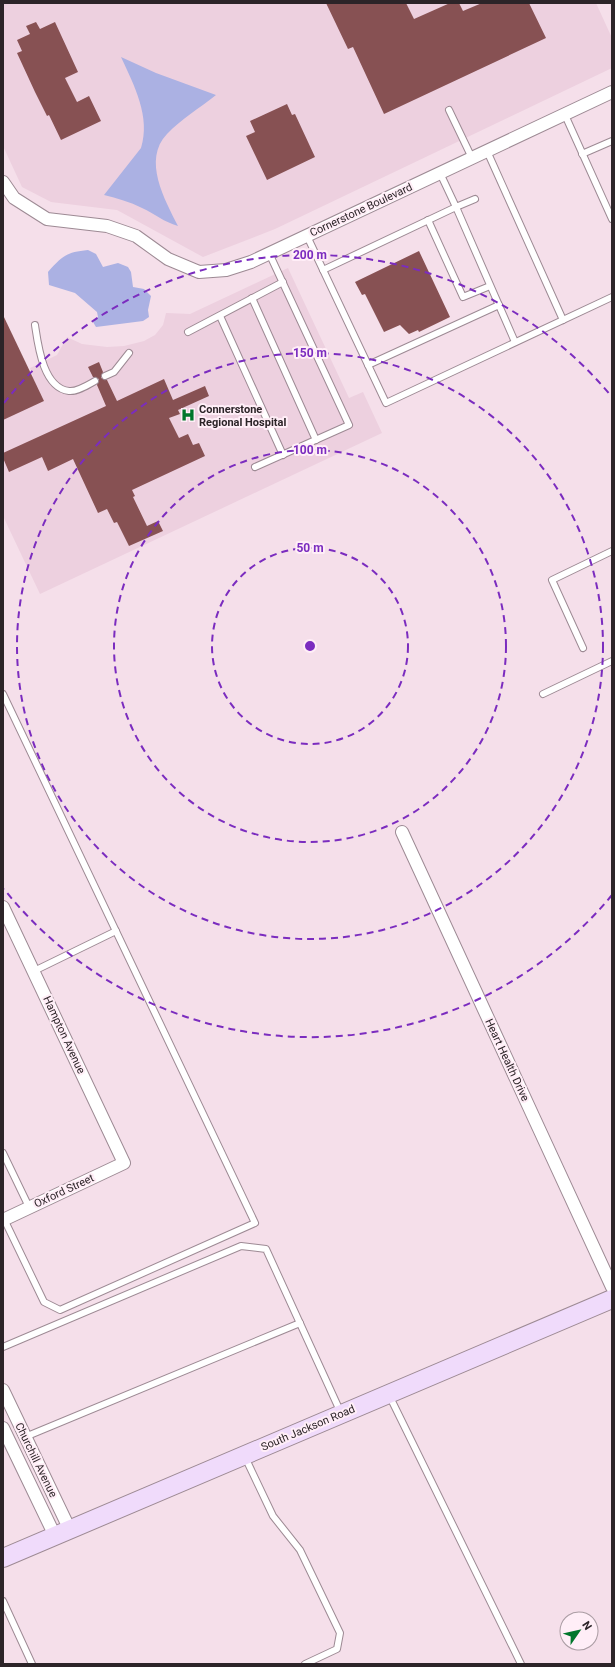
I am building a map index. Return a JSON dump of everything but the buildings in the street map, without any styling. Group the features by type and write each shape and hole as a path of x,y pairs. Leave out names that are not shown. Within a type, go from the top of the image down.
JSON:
{"main road":[{"name":"South Jackson Road","path":"3,1558 612,1299"}],"street":[{"name":"Cornerstone Boulevard","path":"3,182 14,198 47,219 107,226 136,236 168,259 199,272 226,270 251,262 612,92"},
{"name":"Heart Health Drive","path":"402,832 612,1287"},
{"name":"Hampton Avenue","path":"3,907 124,1163"},
{"name":"Oxford Street","path":"3,1219 124,1163"},
{"name":"Churchill Avenue","path":"3,1390 25,1437 63,1533"},
{"name":"Churchill Avenue","path":"3,1428 7,1444 63,1533"},
{"path":"7,1444 25,1437"}],"lane":[{"path":"449,110 472,158"},
{"path":"565,114 612,218"},
{"path":"582,154 612,141"},
{"path":"487,151 563,320"},
{"path":"440,173 515,342"},
{"path":"323,270 476,199"},
{"path":"428,220 463,297 490,286"},
{"path":"307,236 386,403 612,297"},
{"path":"255,468 350,425 269,253"},
{"path":"188,332 283,282"},
{"path":"252,298 316,440"},
{"path":"368,365 499,305"},
{"path":"220,316 283,455"},
{"path":"35,325 39,351 46,371 56,386 69,391 81,389 95,382"},
{"path":"105,376 114,372 129,353"},
{"path":"583,648 552,580 612,551"},
{"path":"543,694 612,661"},
{"path":"3,694 255,1223 60,1310 44,1302 3,1219"},
{"path":"34,971 116,931"},
{"path":"3,1153 29,1207"},
{"path":"3,1347 241,1246 266,1249 341,1414"},
{"path":"25,1437 300,1322"},
{"path":"388,1394 521,1664"},
{"path":"245,1455 273,1516 300,1550 340,1633 337,1649 306,1664"},
{"path":"3,1601 32,1664"}],"shaded area":[{"path":"3,3 596,3 612,38 612,68 275,229 203,257 117,210 51,202 22,187 3,146"},
{"name":"Connerstone Regional Hospital","path":"288,268 349,398 363,392 382,433 40,594 3,516 3,391 33,376 30,368 57,355 67,337 82,344 107,347 124,346 144,341 155,335 163,325 166,313 190,314"}],"water":[{"path":"121,57 156,73 216,95 184,118 167,134 160,144 156,156 158,180 167,204 178,226 133,204 104,195 141,148 144,136 144,125 140,101"},
{"path":"88,250 96,254 103,267 118,263 128,267 131,272 133,287 144,289 151,296 148,310 149,317 143,321 96,327 93,322 98,317 97,312 75,293 49,285 48,272 57,262 65,256 75,252"}],"place":[{"name":"Connerstone Regional Hospital","path":"188,415"}]}
